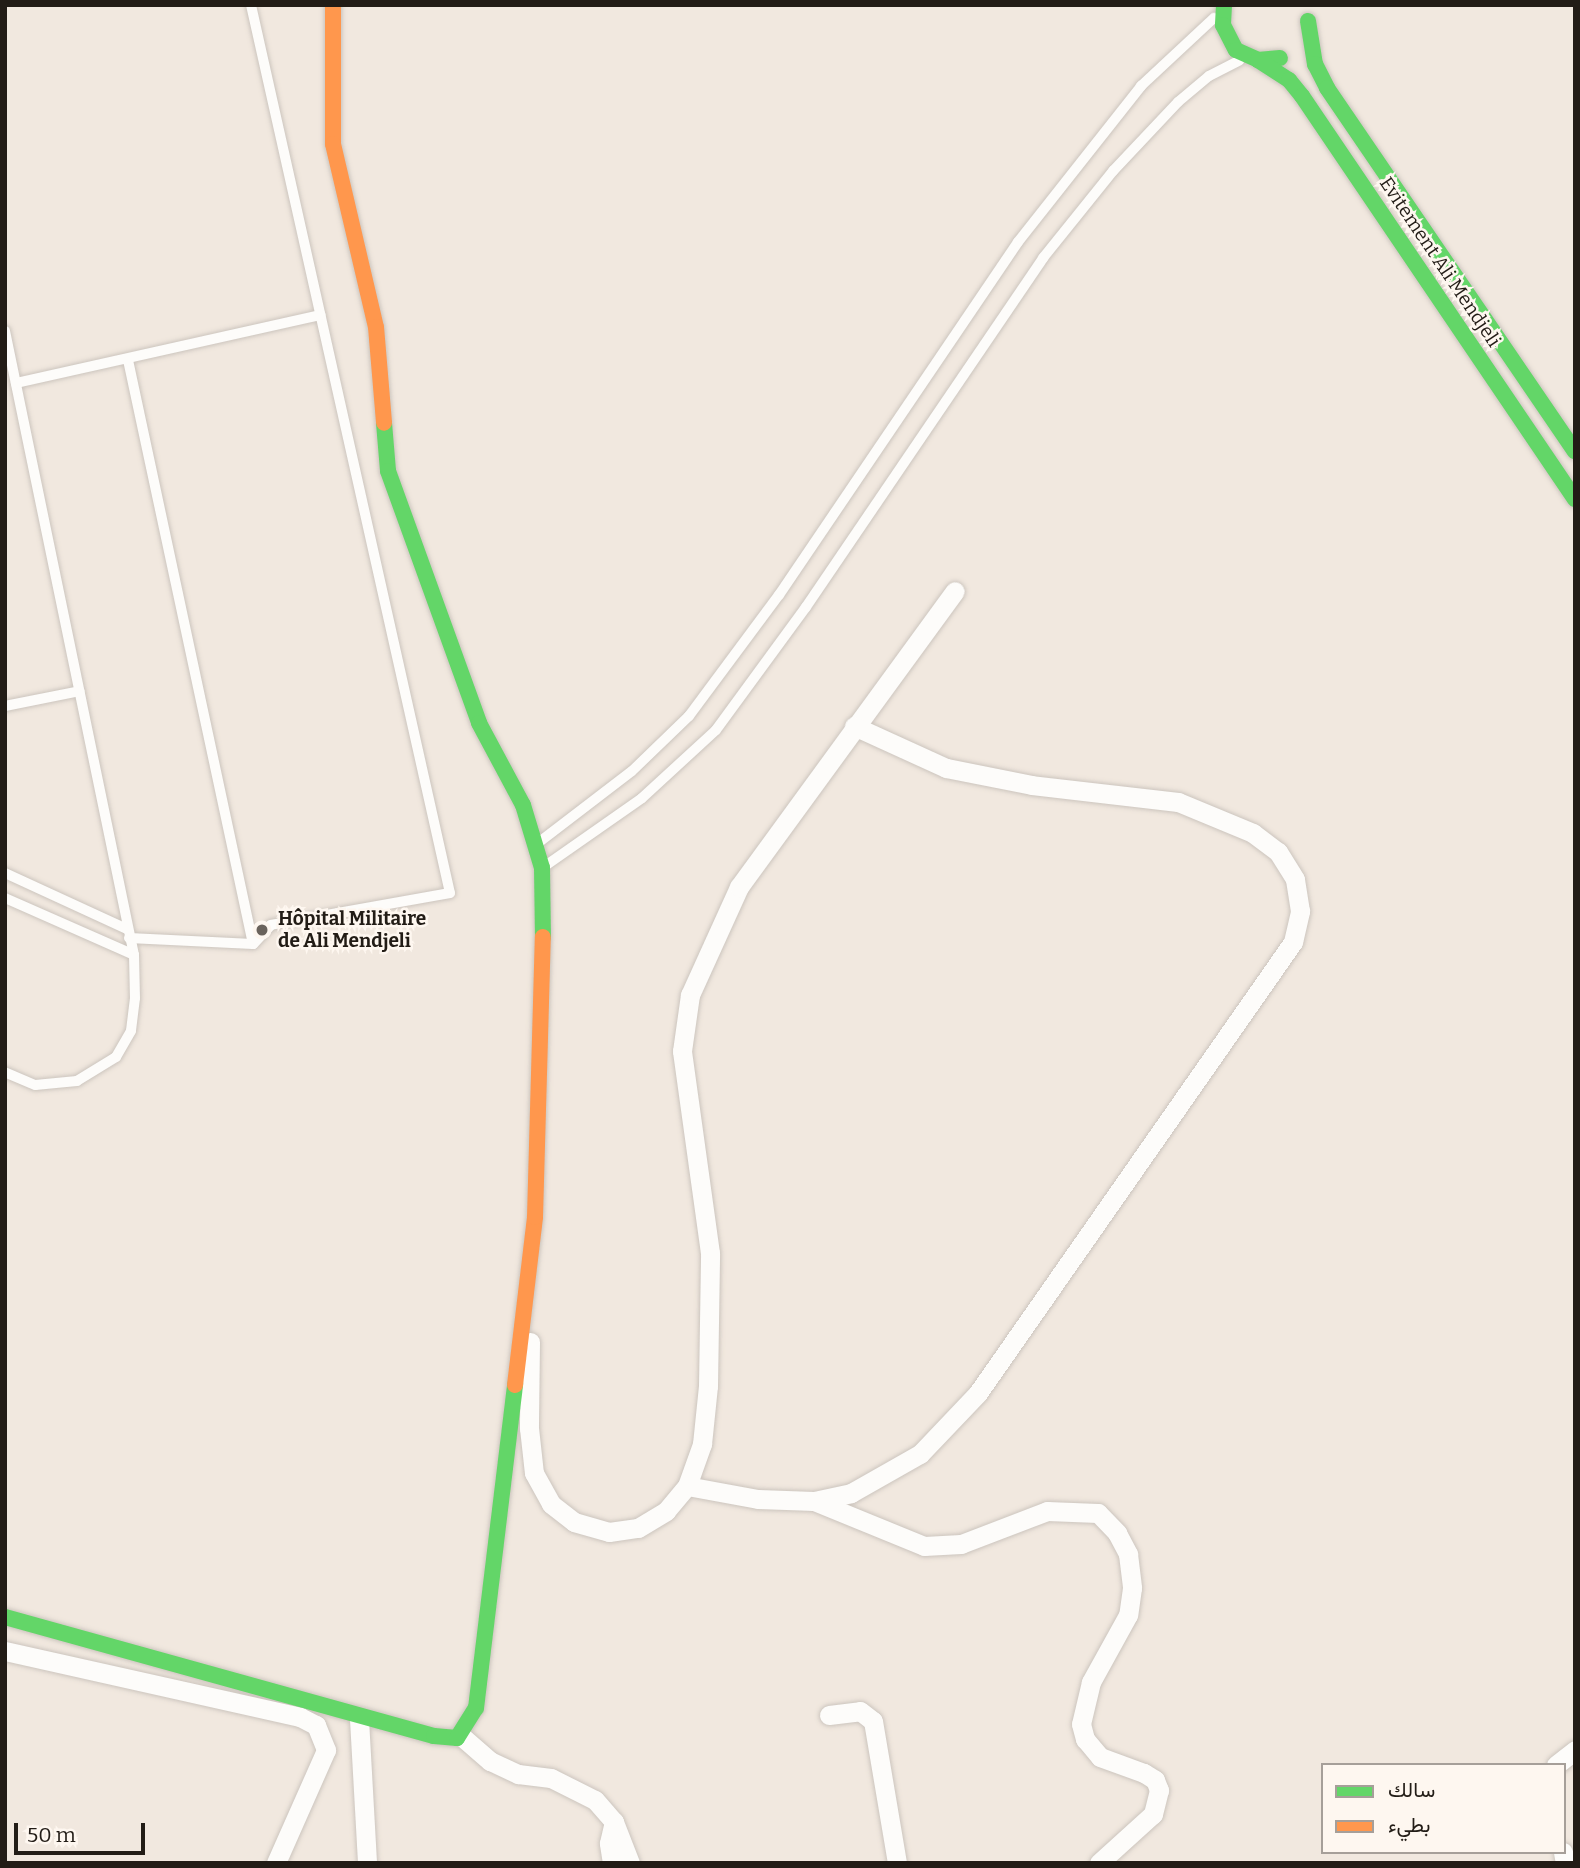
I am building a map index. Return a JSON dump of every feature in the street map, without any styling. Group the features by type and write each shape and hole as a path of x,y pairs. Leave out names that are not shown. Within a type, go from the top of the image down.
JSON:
{"main road":[{"path":"5,1617 255,1683 359,1718 434,1736 460,1735 476,1708 507,1425 529,1281 538,1149 541,868 523,804 479,723 388,471 376,327 333,144 333,5"},
{"name":"Evitement Ali Mendjeli","path":"1223,8 1227,38 1253,59 1289,80 1302,96 1575,499"},
{"path":"1253,59 1286,56 1297,47 1307,13"},
{"name":"Evitement Ali Mendjeli","path":"1307,13 1315,64 1327,88 1575,452"}],"street":[{"path":"529,1281 528,1428 534,1473 551,1504 575,1522 609,1532 638,1528 666,1511 687,1486 702,1444 708,1386 710,1253 682,1051 685,1013 719,926 739,887 955,591"},
{"path":"687,1486 758,1499 814,1501 851,1493 920,1454 978,1393 1293,942 1300,911 1295,879 1278,852 1253,833 1228,822 1178,802 1032,785 946,768 854,726"},
{"path":"814,1501 924,1546 961,1544 1047,1511 1098,1513 1117,1533 1128,1555 1132,1588 1128,1615 1091,1682 1081,1724 1085,1739 1100,1757 1144,1773 1155,1780 1159,1790 1153,1814 1100,1863"},
{"path":"5,1651 300,1717 316,1726 326,1750 276,1863"},
{"path":"829,1714 860,1711 873,1721 897,1863"},
{"path":"359,1718 367,1863"},
{"path":"460,1735 476,1751 508,1770 551,1778 594,1800 614,1822 630,1863"},
{"path":"1559,1763 1575,1750"},
{"path":"612,1863 609,1843 614,1822"}],"lane":[{"path":"251,5 450,894 271,925 253,944"},
{"path":"535,845 632,771 689,716 779,595 1018,242 1141,86 1223,8"},
{"path":"541,868 642,798 716,730 806,607 1043,258 1113,171 1178,102 1209,76 1253,59"},
{"path":"16,383 320,316"},
{"path":"5,331 134,955 131,1031 116,1057 77,1081 35,1085 5,1072"},
{"path":"128,360 253,944"},
{"path":"5,706 80,691"},
{"path":"5,873 128,933 253,944"},
{"path":"5,898 134,955"}],"traffic: fast":[{"path":"1224,5 1223,25 1236,50 1258,60 1280,58"},
{"path":"1308,21 1315,64 1327,88 1575,452"},
{"path":"1258,60 1289,80 1302,96 1575,499"},
{"path":"384,423 388,471 479,723 523,805 542,868 543,937"},
{"path":"5,1617 434,1736 457,1738 476,1708 515,1385"}],"traffic: slow":[{"path":"333,5 333,144 376,327 384,423"},
{"path":"515,1385 535,1217 543,937"}],"place":[{"name":"Hôpital Militaire de Ali Mendjeli","path":"262,930"}]}
